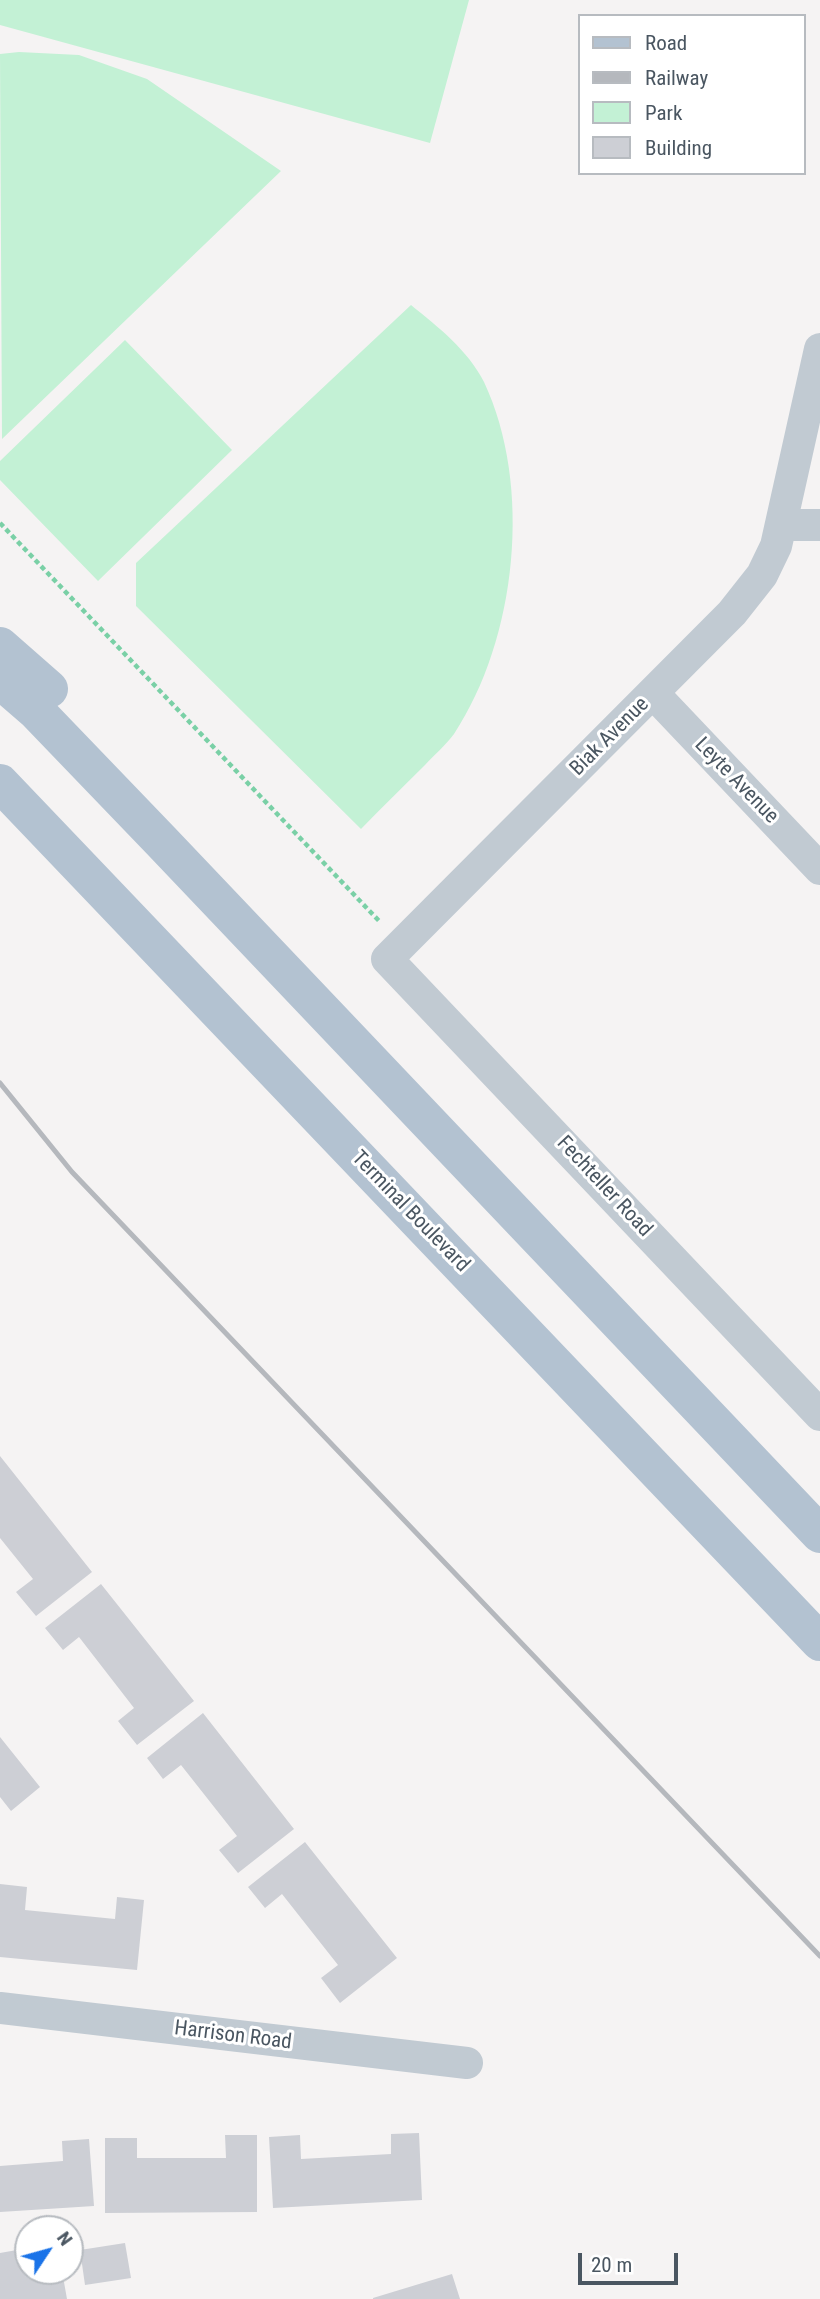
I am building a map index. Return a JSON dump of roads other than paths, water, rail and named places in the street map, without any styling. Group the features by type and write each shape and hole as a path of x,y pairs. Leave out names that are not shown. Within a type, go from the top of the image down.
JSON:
{"main road":[{"path":"0,646 58,697 174,817 327,1015"},
{"path":"0,680 37,712 820,1534"},
{"name":"Terminal Boulevard","path":"0,783 820,1642"}],"street":[{"name":"Biak Avenue","path":"387,959 732,613 762,575 782,525 820,349"},
{"path":"782,525 820,525"},
{"name":"Leyte Avenue","path":"653,693 820,869"},
{"name":"Fechteller Road","path":"387,959 820,1415"},
{"name":"Harrison Road","path":"0,2008 467,2063"}],"railway":[{"path":"0,1083 72,1172 820,1956"}]}
